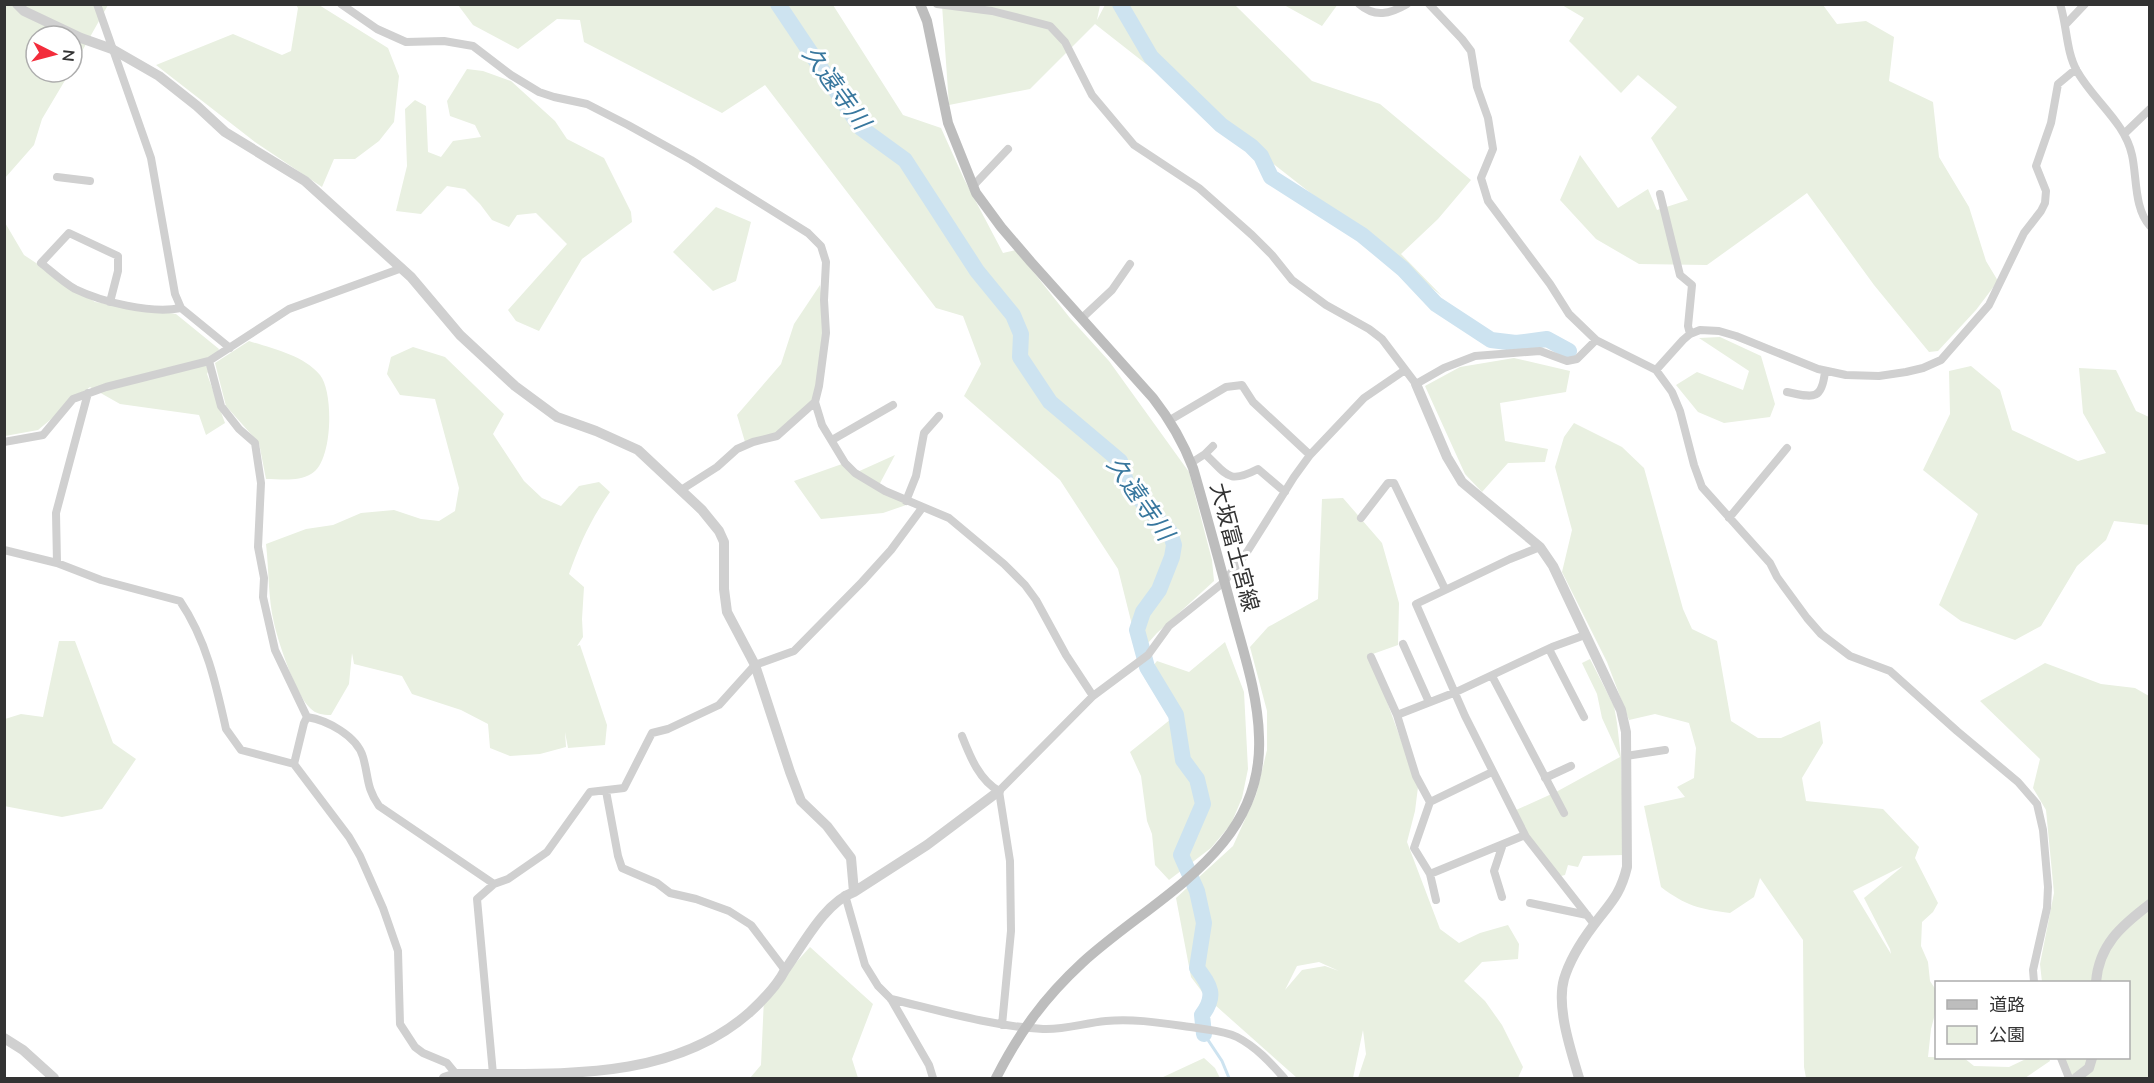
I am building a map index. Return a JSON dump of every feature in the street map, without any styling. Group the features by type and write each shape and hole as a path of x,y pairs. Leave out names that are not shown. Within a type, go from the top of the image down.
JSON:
{"main road":[{"name":"大坂富士宮線","path":"920,4 927,21 948,123 973,186 1001,227 1153,398 1185,445 1256,702 1259,737 1259,763 1253,791 1242,817 1224,843 1202,868 1083,962 1047,997 1025,1027 996,1078"}],"street":[{"path":"17,4 24,11 81,38 112,49 159,76 225,132 305,181 402,268 460,335 515,386 557,417 638,450 681,490 719,531 724,542 724,589 727,612 755,665 801,801 827,826 851,858 850,893 865,965 878,986 891,999 929,1065 933,1078"},
{"path":"96,4 151,158 175,294 181,308 230,348"},
{"path":"341,4 377,29 406,42 444,41 473,46 511,75 539,92 554,98 587,104 628,125 692,160 808,233 820,246 826,262 824,300 826,333 815,402 822,425 845,463 855,473 885,491 949,518 987,549 1025,585 1093,696"},
{"path":"938,4 992,11 1050,26 1065,42 1092,95 1134,145 1199,188 1252,235 1292,280 1326,305 1369,329 1382,339 1416,384 1447,457 1462,482 1540,547 1553,566 1621,710 1626,732 1627,867 1623,885 1615,900 1591,920 1563,980 1561,1004 1579,1078"},
{"path":"1359,4 1376,14 1395,11 1407,4"},
{"path":"1429,4 1471,51 1477,87 1488,118 1493,149 1481,178 1488,201 1550,284 1569,314 1596,340 1656,370 1672,392 1680,411 1702,487 1770,563 1777,577 1821,633 1850,656 1890,671 2018,782 2037,804 2043,830 2048,886 2047,908 2033,970 2034,981"},
{"path":"2060,4 2076,69 2093,97 2124,134 2132,153 2140,207 2150,226"},
{"path":"2066,24 2085,4"},
{"path":"1656,370 1683,340 1700,330 1719,331 1736,336 1825,371 1870,376 1923,368 1945,356 1989,305 2024,232 2038,217 2045,203 2046,191 2036,166 2052,123 2058,84 2076,69"},
{"path":"2124,134 2150,109"},
{"path":"973,186 1008,149"},
{"path":"57,177 90,181"},
{"path":"1660,194 1680,275 1692,285 1690,334"},
{"path":"110,302 118,271 118,256 69,233 40,263 74,288 110,302 168,311 181,308"},
{"path":"1082,318 1112,290 1130,264"},
{"path":"4,442 43,435 73,399 209,361 289,309 402,268"},
{"path":"1416,384 1444,368 1474,356 1540,351 1567,361 1577,359 1596,340"},
{"path":"209,361 221,406 239,429 255,443 261,483 258,547 264,578 263,597 275,650 307,717"},
{"path":"444,1078 456,1074 495,1076 567,1074 643,1066 708,1041 736,1025 781,979 825,914 850,893 927,844 999,791 1093,696 1147,655 1169,626 1224,582 1247,552 1310,455 1364,398 1405,370"},
{"path":"1787,392 1808,396 1817,394 1824,387 1825,371"},
{"path":"1170,420 1226,387 1242,385 1252,402 1310,455"},
{"path":"57,563 56,513 88,393"},
{"path":"681,490 717,467 737,449 777,436 815,402"},
{"path":"832,440 892,405"},
{"path":"906,501 916,476 924,433 939,416"},
{"path":"1191,463 1213,446"},
{"path":"1729,518 1787,448"},
{"path":"1205,454 1227,475 1239,477 1258,469 1285,492"},
{"path":"1360,518 1388,483 1394,483 1445,589"},
{"path":"495,1076 477,899 494,884 508,879 547,852 590,792 624,788 652,733 668,729 719,705 755,665 794,651 814,633 891,550 922,508"},
{"path":"1540,547 1416,604 1492,772 1525,835 1591,920"},
{"path":"4,550 57,563 100,580 180,601 190,615 212,667 226,729 231,737 241,750 294,764 349,837 383,908 398,951 400,1024 408,1040 423,1053 447,1063 456,1074"},
{"path":"1396,715 1456,692 1549,649 1586,635"},
{"path":"1403,644 1429,702"},
{"path":"1549,649 1584,717"},
{"path":"1371,657 1396,715 1416,776 1430,802"},
{"path":"1492,675 1564,813"},
{"path":"294,764 303,723 307,717"},
{"path":"307,717 319,718 356,744 363,756 370,794 380,806 494,884"},
{"path":"962,736 973,762 991,786 999,791 1010,861 1011,931 1002,1025"},
{"path":"1626,756 1665,750"},
{"path":"1545,778 1571,766"},
{"path":"1436,900 1430,874 1414,848 1430,802 1492,772"},
{"path":"606,791 622,868 657,883 670,893 716,906 737,916 751,925 785,970"},
{"path":"1430,874 1525,835"},
{"path":"1502,897 1494,871 1503,844"},
{"path":"1530,903 1591,920"},
{"path":"2096,981 2097,968 2112,937 2150,904"},
{"path":"891,999 1002,1025 1064,1029 1104,1021 1124,1020 1196,1028 1234,1035 1265,1057 1284,1078"},
{"path":"4,1038 24,1050 54,1078"},
{"path":"2061,1059 2069,1078"},
{"path":"2076,1078 2089,1068 2091,1059"}],"green space":[{"path":"1284,4 1338,4 1322,26 1284,5"},
{"path":"5,5 108,5 84,48 84,24 24,24 24,84 63,84 42,119 34,145 5,178"},
{"path":"296,5 319,5 388,48 399,76 394,122 379,141 355,159 334,159 322,187 255,142 156,65 233,34 282,55 291,51 298,8"},
{"path":"458,5 833,5 903,115 941,128 964,179 1003,253 1016,250 1070,318 1109,361 1189,472 1212,560 1214,581 1157,633 1139,653 1118,569 1060,480 964,396 981,364 963,316 936,308 765,85 722,113 584,42 580,20 557,19 518,49 473,25"},
{"path":"942,5 1100,5 1097,20 1105,5 1235,5 1312,81 1380,104 1471,180 1438,219 1401,254 1442,296 1095,24 1030,89 949,105"},
{"path":"1562,5 1823,5 1837,24 1866,21 1894,37 1889,81 1933,102 1939,157 1969,207 1986,261 1998,281 1976,310 1938,351 1929,352 1874,285 1807,193 1707,265 1639,264 1596,239 1560,200 1580,155 1618,208 1648,189 1657,210 1688,200 1651,138 1677,107 1638,75 1621,93 1569,41 1584,18"},
{"path":"467,69 483,71 511,81 555,121 567,139 604,158 631,212 632,222 582,259 539,331 516,321 508,310 567,244 536,213 517,215 509,227 492,220 465,189 447,186 421,214 396,211 407,166 405,109 415,100 426,106 428,152 441,157 453,141 481,137 475,125 450,116 447,101"},
{"path":"716,207 751,222 736,281 713,291 673,252"},
{"path":"4,221 24,255 95,302 176,314 219,349 207,374 225,423 206,435 199,415 120,404 90,387 38,430 5,436"},
{"path":"820,285 826,333 815,399 777,436 745,442 737,415 781,364 794,324"},
{"path":"1720,337 1761,356 1775,404 1770,417 1724,423 1698,412 1676,385 1697,372 1743,390 1749,371 1699,338"},
{"path":"249,341 305,362 320,375 325,384 329,411 327,442 324,456 318,467 306,477 289,480 266,479 259,443 226,406 215,363"},
{"path":"413,347 445,357 504,414 493,434 524,481 542,498 561,506 579,486 599,482 610,492 577,552 569,574 584,587 583,637 577,646 580,645 607,725 605,745 568,748 565,732 566,747 540,754 510,756 490,748 488,724 461,710 412,694 402,676 354,664 352,653 349,684 331,715 319,714 312,710 299,692 283,655 274,623 266,544 306,529 333,525 361,513 394,510 421,519 439,521 455,511 459,488 435,399 400,395 387,374 391,357"},
{"path":"1514,358 1570,371 1566,392 1500,403 1505,441 1548,449 1545,462 1508,463 1482,492 1465,474 1425,386 1460,367"},
{"path":"1971,366 2000,390 2012,430 2078,461 2106,453 2083,413 2079,368 2116,370 2136,411 2149,417 2149,525 2114,521 2106,540 2077,566 2041,626 2015,640 1961,621 1939,605 1978,514 1923,470 1950,414 1949,371"},
{"path":"1574,423 1622,447 1644,468 1683,609 1692,629 1717,641 1731,721 1758,738 1781,738 1820,721 1823,743 1802,778 1806,801 1883,809 1919,847 1915,858 1938,903 1933,912 1922,922 1921,946 1928,962 1930,981 1935,988 1935,1014 1928,1057 1965,1059 1974,1066 2009,1067 2026,1059 2049,1059 2050,1061 2025,1078 1806,1078 1803,940 1760,878 1754,897 1730,913 1694,906 1678,899 1661,887 1644,806 1685,797 1677,787 1694,778 1696,748 1689,723 1655,714 1629,720 1607,662 1562,572 1572,530 1555,467 1564,437","holes":["1903,866 1864,898 1891,954 1853,891"]},
{"path":"895,455 878,487 912,503 883,513 821,519 794,481 842,464 855,473"},
{"path":"1343,498 1382,543 1399,603 1398,645 1370,655 1418,787 1407,842 1440,929 1459,943 1480,933 1508,925 1519,944 1518,959 1482,962 1464,981 1485,1001 1502,1025 1523,1067 1518,1078 1358,1078 1366,1054 1363,1030 1353,1078 1297,1078 1206,997 1191,977 1176,898 1233,846 1256,795 1267,750 1267,711 1250,647 1268,627 1318,599 1322,499","holes":["1319,962 1339,971 1325,966 1302,970 1285,990 1297,966"]},
{"path":"59,641 75,641 113,743 136,759 102,809 62,817 4,806 5,719 21,714 43,717"},
{"path":"1225,642 1244,692 1248,769 1242,798 1231,824 1211,848 1169,880 1155,865 1152,834 1147,821 1141,776 1130,752 1171,719 1144,677 1157,661 1189,672"},
{"path":"1590,659 1614,706 1617,723 1621,758 1624,855 1583,856 1578,867 1568,865 1565,875 1561,876 1529,841 1516,810 1556,792 1620,757 1602,718 1597,694 1582,663"},
{"path":"2045,663 2101,684 2135,688 2149,696 2149,1078 2071,1078 2063,1059 2130,1059 2130,981 2042,981 2040,964 2054,893 2046,810 2033,788 2040,759 1980,701"},
{"path":"810,947 873,1004 852,1059 858,1078 750,1078 761,1065 764,998"},
{"path":"1204,1058 1215,1068 1220,1078 1161,1078"}],"waterway":[{"name":"久遠寺川","path":"778,4 861,128 905,160 977,271 1013,315 1021,334 1020,357 1050,402 1120,461 1127,485 1170,532 1174,545 1172,557 1159,590 1143,612 1137,630 1147,667 1176,715 1183,760 1197,779 1203,804 1181,855 1197,891 1204,923 1197,968 1210,991 1209,1002 1202,1015 1204,1034"},
{"path":"1120,4 1151,57 1221,125 1251,146 1261,156 1271,177 1362,235 1403,269 1436,304 1491,340 1516,343 1547,339 1569,351"},
{"path":"1204,1034 1222,1061 1229,1078"}]}
